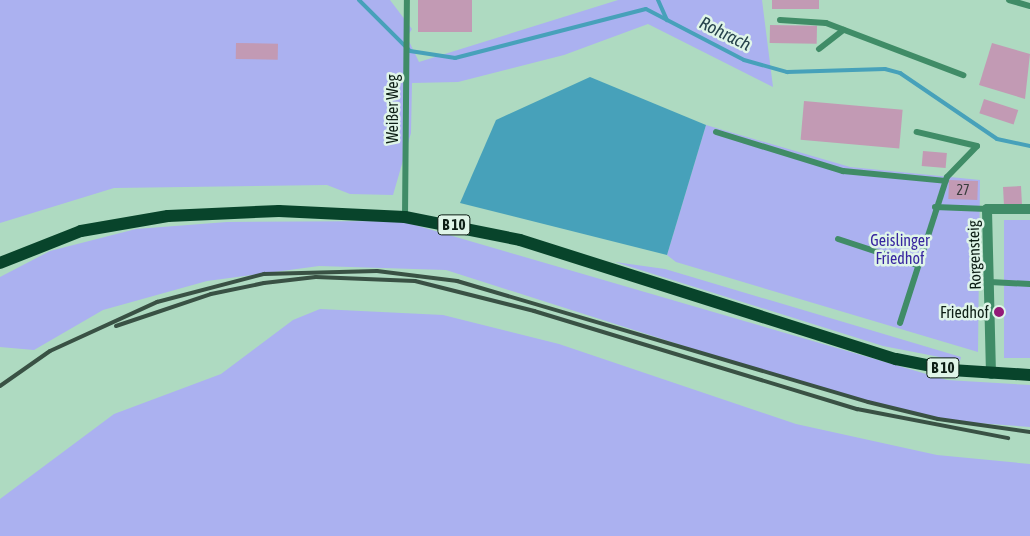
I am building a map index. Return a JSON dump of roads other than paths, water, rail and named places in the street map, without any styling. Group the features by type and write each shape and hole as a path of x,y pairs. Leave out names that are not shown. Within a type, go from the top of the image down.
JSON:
{"main road":[{"name":"B 10","path":"0,262 81,231 168,216 279,211 405,217 520,240 896,359 992,374 1030,375"}],"street":[{"name":"Rorgensteig","path":"992,374 987,209 1030,209"}],"lane":[{"name":"Weißer Weg","path":"405,217 407,0"},
{"path":"1009,0 1030,6"},
{"path":"780,20 826,23 963,75"},
{"path":"819,49 843,30"},
{"path":"716,132 843,171 946,181"},
{"path":"900,323 935,207 946,181 977,146 917,132"},
{"path":"935,207 987,209"},
{"path":"838,239 917,265"},
{"path":"990,282 1030,284"}],"waterway":[{"name":"Rohrach","path":"359,0 410,51 455,58 646,9 744,60 787,72 885,69 900,73 997,139 1030,146"},
{"path":"658,0 667,20"}],"railway":[{"path":"0,386 50,351 157,302 264,274 377,271 457,281 868,402 938,419 1030,432"},
{"path":"116,326 211,294 264,283 316,277 415,281 534,311 857,409 1008,438"}],"place":[{"name":"Friedhof","path":"999,312"}],"park label":[{"name":"Geislinger Friedhof","path":"900,249"}]}
